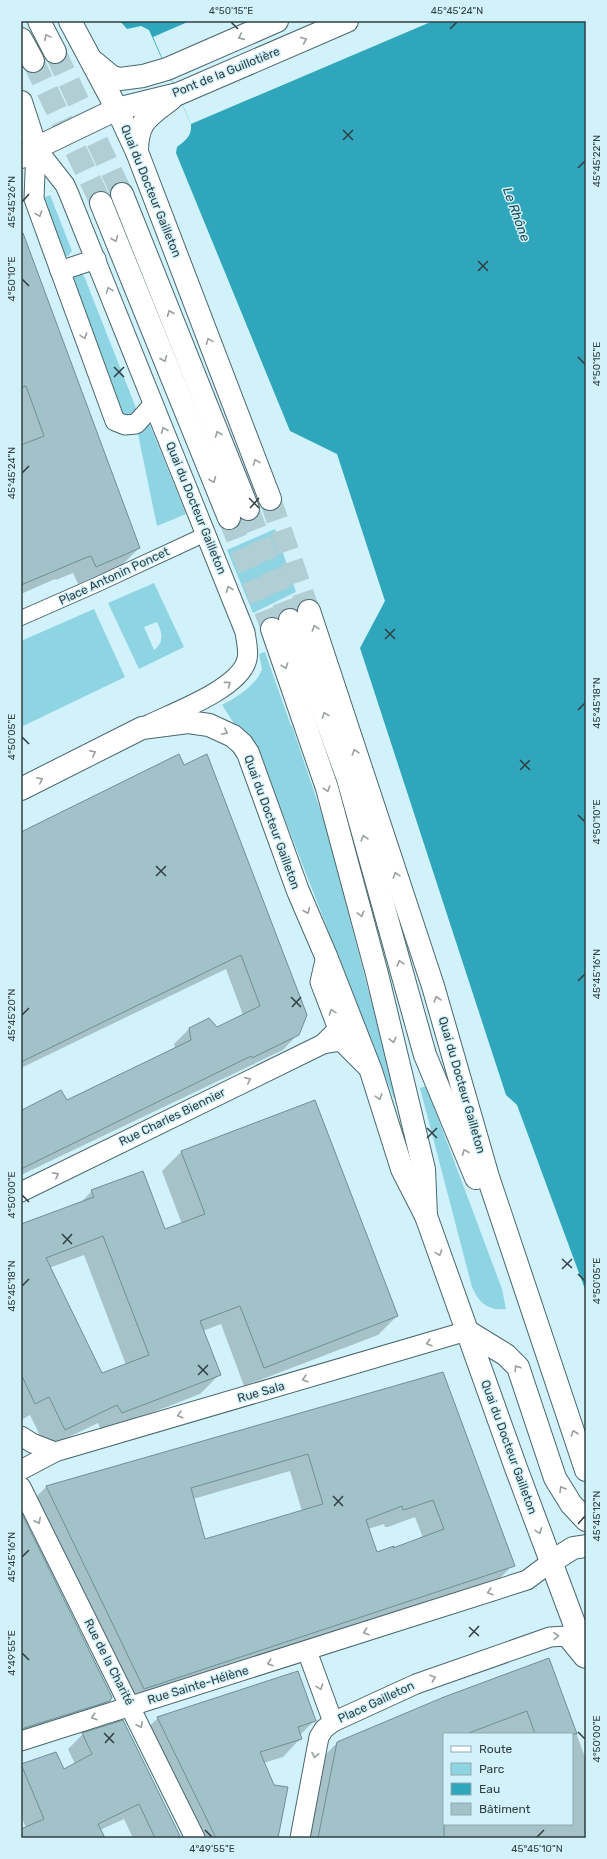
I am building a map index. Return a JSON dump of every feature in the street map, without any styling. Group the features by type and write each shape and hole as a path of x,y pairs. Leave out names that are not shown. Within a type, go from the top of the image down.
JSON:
{"main road":[{"path":"39,21 55,52"},
{"name":"Quai du Docteur Gailleton","path":"70,21 117,109 137,152 270,499"},
{"name":"Pont de la Guillotière","path":"117,109 146,83 167,69 277,21"},
{"name":"Pont de la Guillotière","path":"117,109 178,94 347,21"},
{"path":"21,39 33,61"},
{"name":"Pont de la Guillotière","path":"89,56 112,78 120,79 167,69"},
{"path":"137,152 138,138 143,122 148,116 178,94"},
{"path":"21,102 28,153 117,109"},
{"path":"122,194 248,509"},
{"path":"101,203 229,518"},
{"name":"Quai du Docteur Gailleton","path":"426,1216 424,1169 377,974 327,788 290,620 432,982 488,1177 586,1470"},
{"name":"Quai du Docteur Gailleton","path":"142,728 188,722 209,725 227,732 242,744 248,753 298,891 326,956 371,1071 402,1169 426,1216 586,1655"},
{"path":"21,789 142,728"},
{"path":"467,1331 506,1355 518,1367 555,1478 571,1504 586,1520"},
{"path":"551,1562 573,1548 586,1546"}],"street":[{"name":"Quai du Docteur Gailleton","path":"28,153 66,184 153,405 244,626 247,660 238,675 228,685 142,728"},
{"path":"28,153 34,198 115,421 125,425 136,424 153,405"},
{"path":"60,271 96,259"},
{"name":"Place Antonin Poncet","path":"21,618 206,534"},
{"name":"Rue Charles Biennier","path":"323,1044 338,1029 320,982 326,956"},
{"name":"Rue Charles Biennier","path":"21,1192 323,1044 342,1041 371,1071"},
{"name":"Rue Sala","path":"21,1470 55,1452 467,1331"},
{"path":"21,1436 32,1443 55,1452"},
{"name":"Rue de la Charité","path":"21,1487 195,1838"},
{"path":"307,1651 527,1580 551,1562"},
{"name":"Place Gailleton","path":"307,1651 333,1722 416,1684 550,1636 566,1636 586,1661"},
{"name":"Rue Sainte-Hélène","path":"21,1741 130,1705 307,1651"},
{"path":"300,1838 319,1737 324,1729 333,1722"}],"green space":[{"path":"50,195 72,251 68,256 65,256 40,199"},
{"path":"80,273 84,276 136,408 136,413 124,419 71,278 74,274"},
{"path":"149,423 186,514 157,526 138,434"},
{"path":"275,529 296,592 253,613 227,550"},
{"path":"154,583 184,647 139,669 108,603","holes":["157,622 162,637 160,644 154,650 144,627"]},
{"path":"94,609 125,677 21,727 21,641"},
{"path":"265,652 326,827 396,1097 394,1099 257,748 237,728 222,705 240,695 251,686 262,669 259,654"},
{"path":"426,1086 502,1289 506,1309 494,1309 485,1305 481,1302 472,1287 420,1088"}],"water":[{"name":"Le Rhône","path":"120,21 586,21 586,1292 517,1105 506,1095 360,648 385,601 337,454 290,431 176,153 177,147 186,140 189,135 191,124 149,30 141,26 127,29"}],"pier":[{"path":"190,21 433,21 191,124 153,37"}],"building":[{"path":"21,233 23,233 140,548 96,567 91,556 21,585 21,445 44,436 26,386 21,388"},
{"path":"179,754 184,765 207,754 307,1015 299,1035 252,1058 251,1056 21,1169 22,1110 61,1090 67,1100 191,1040 189,1028 209,1018 217,1027 260,1006 241,955 21,1062 21,832"},
{"path":"315,1100 398,1316 264,1368 240,1306 200,1321 221,1375 122,1413 117,1405 65,1430 49,1397 35,1404 21,1374 21,1224 94,1197 91,1190 143,1171 165,1229 205,1214 181,1151","holes":["103,1236 149,1355 102,1373 46,1258"]},
{"path":"443,1372 515,1566 144,1689 46,1486","holes":["308,1454 323,1504 205,1539 191,1488","433,1500 444,1529 393,1548 394,1546 377,1552 366,1520 402,1506 403,1510"]},
{"path":"21,1512 112,1697 110,1701 21,1729"},
{"path":"549,1658 577,1734 535,1733 527,1711 469,1733 443,1733 444,1838 318,1838 337,1742 444,1697"},
{"path":"298,1671 316,1721 298,1727 302,1739 260,1752 274,1785 288,1787 278,1838 216,1838 157,1717"},
{"path":"123,1720 181,1838 155,1838 139,1804 98,1824 105,1838 21,1838 21,1829 44,1819 21,1764 56,1752 64,1769 92,1754 82,1733"}],"tunnel":[{"path":"55,52 122,194"},
{"path":"33,61 101,203"},
{"path":"270,499 309,611"},
{"path":"248,509 290,620"},
{"path":"229,518 272,629"}]}
